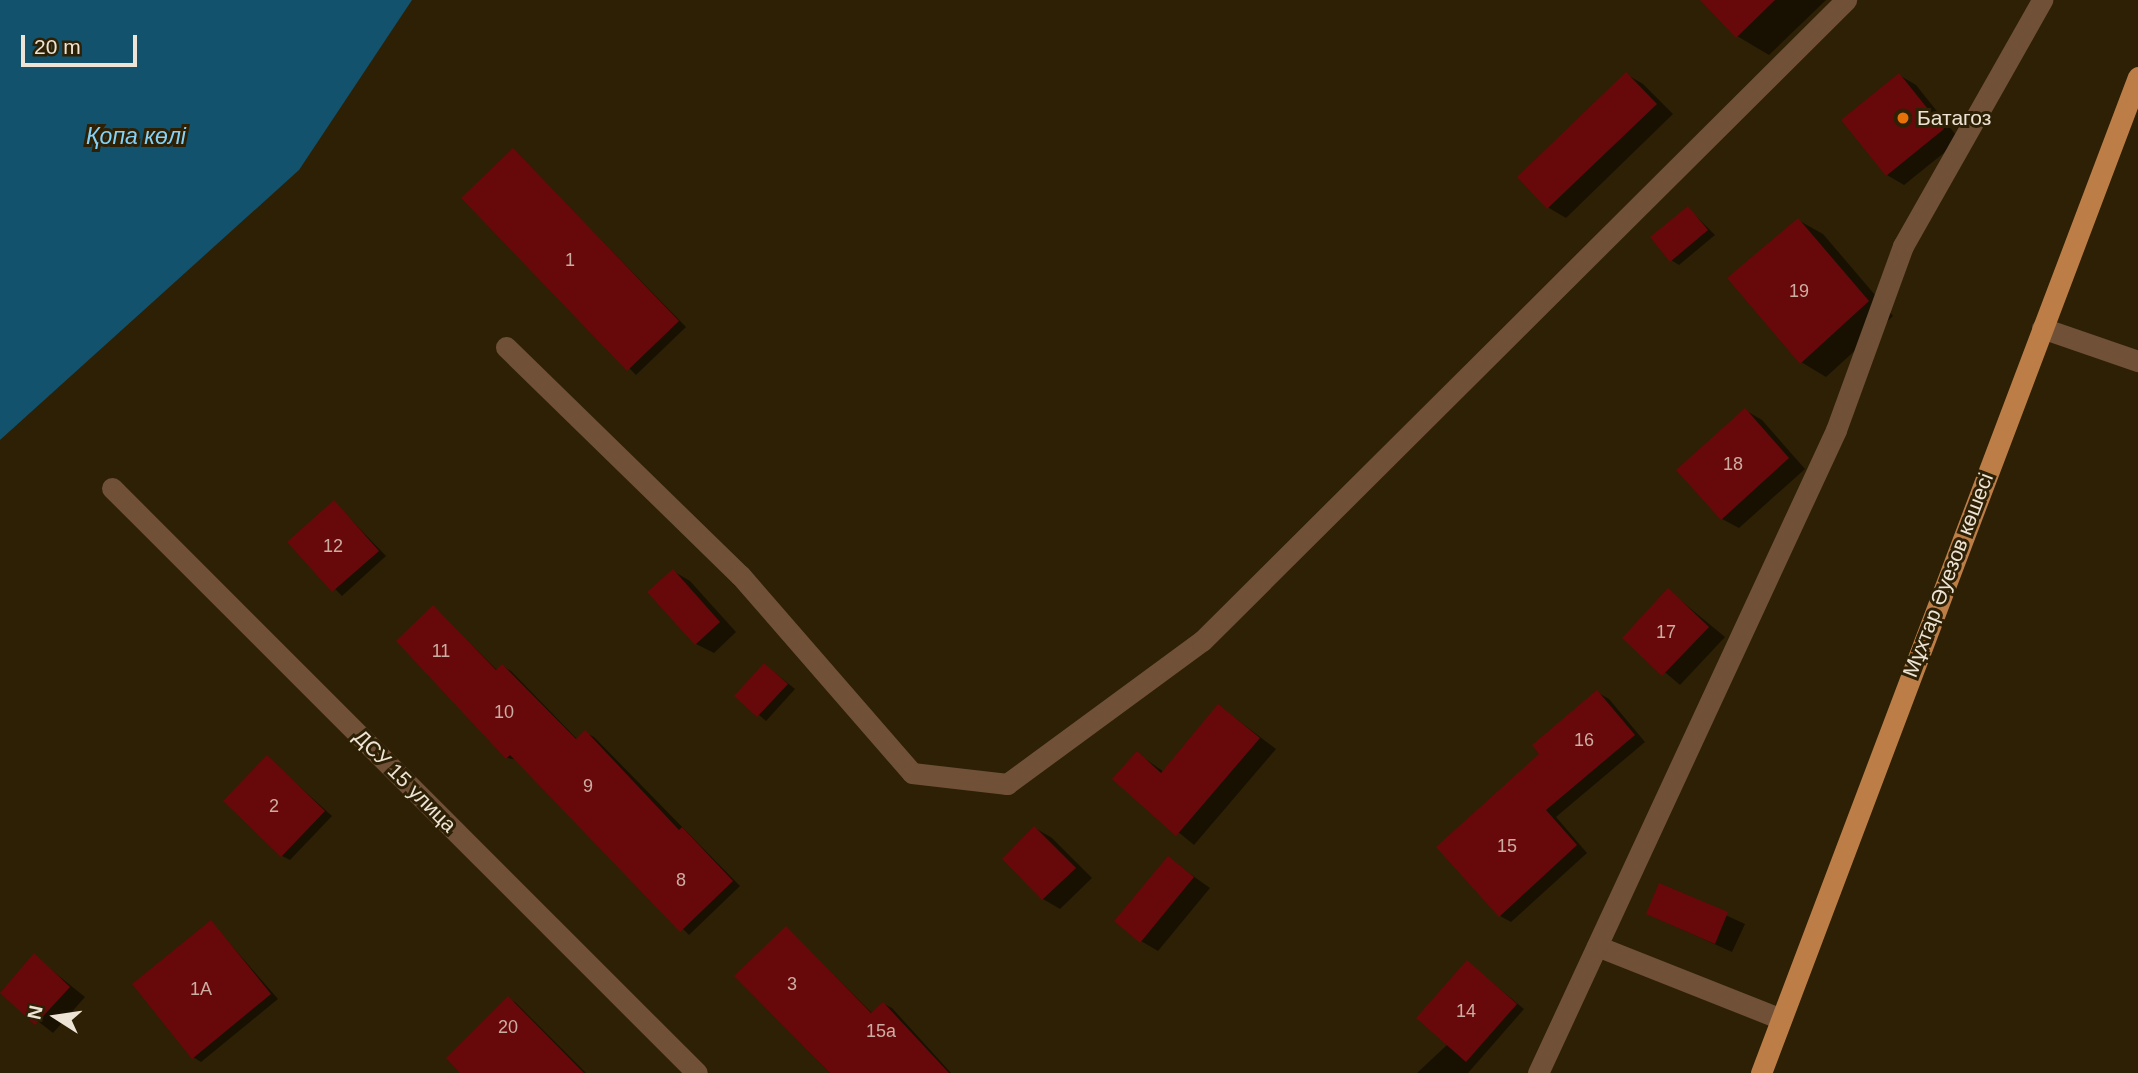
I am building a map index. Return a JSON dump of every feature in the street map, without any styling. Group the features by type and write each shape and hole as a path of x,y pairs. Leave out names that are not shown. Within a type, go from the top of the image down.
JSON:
{"main road":[{"name":"Мұхтар Әуезов көшесі","path":"1761,1073 2138,77"}],"lane":[{"path":"506,346 740,575 912,773 1007,784 1202,641 1846,0"},
{"path":"1538,1073 1836,430 1903,246 2042,0"},
{"path":"2042,328 2138,361"},
{"name":"ДСУ 15 улица","path":"112,488 697,1073"},
{"path":"1597,946 1780,1018"}],"water":[{"name":"Қопа көлі","path":"0,0 412,0 299,170 0,440"}],"building":[{"path":"1700,0 1775,0 1736,38"},
{"path":"1626,72 1657,104 1547,209 1517,177"},
{"path":"1899,73 1944,129 1886,176 1841,120"},
{"path":"513,148 679,321 627,371 461,198"},
{"path":"1688,206 1708,230 1670,262 1650,237"},
{"path":"1798,218 1869,301 1800,364 1727,278"},
{"path":"1745,408 1789,458 1721,520 1676,470"},
{"path":"334,500 379,551 332,592 287,542"},
{"path":"673,569 720,622 695,645 647,592"},
{"path":"1668,588 1709,627 1662,676 1622,638"},
{"path":"433,605 496,670 502,664 576,739 585,730 679,830 682,827 733,881 680,932 510,755 506,759 396,641"},
{"path":"764,663 788,684 757,717 734,696"},
{"path":"1597,690 1635,735 1546,810 1577,845 1499,917 1436,847 1539,754 1532,745"},
{"path":"1218,704 1260,738 1176,836 1112,779 1137,751 1161,773"},
{"path":"267,755 325,811 281,857 223,801"},
{"path":"1034,826 1076,868 1042,900 1002,859"},
{"path":"1168,856 1194,877 1140,943 1114,921"},
{"path":"1659,883 1728,912 1715,944 1646,914"},
{"path":"211,920 271,994 192,1059 132,984"},
{"path":"786,926 871,1013 883,1002 949,1073 830,1073 734,976"},
{"path":"34,953 70,987 35,1025 0,993"},
{"path":"1467,960 1517,1004 1466,1062 1416,1018"},
{"path":"508,996 584,1073 460,1073 446,1058"}],"place":[{"name":"Батагоз","path":"1903,118"}]}
